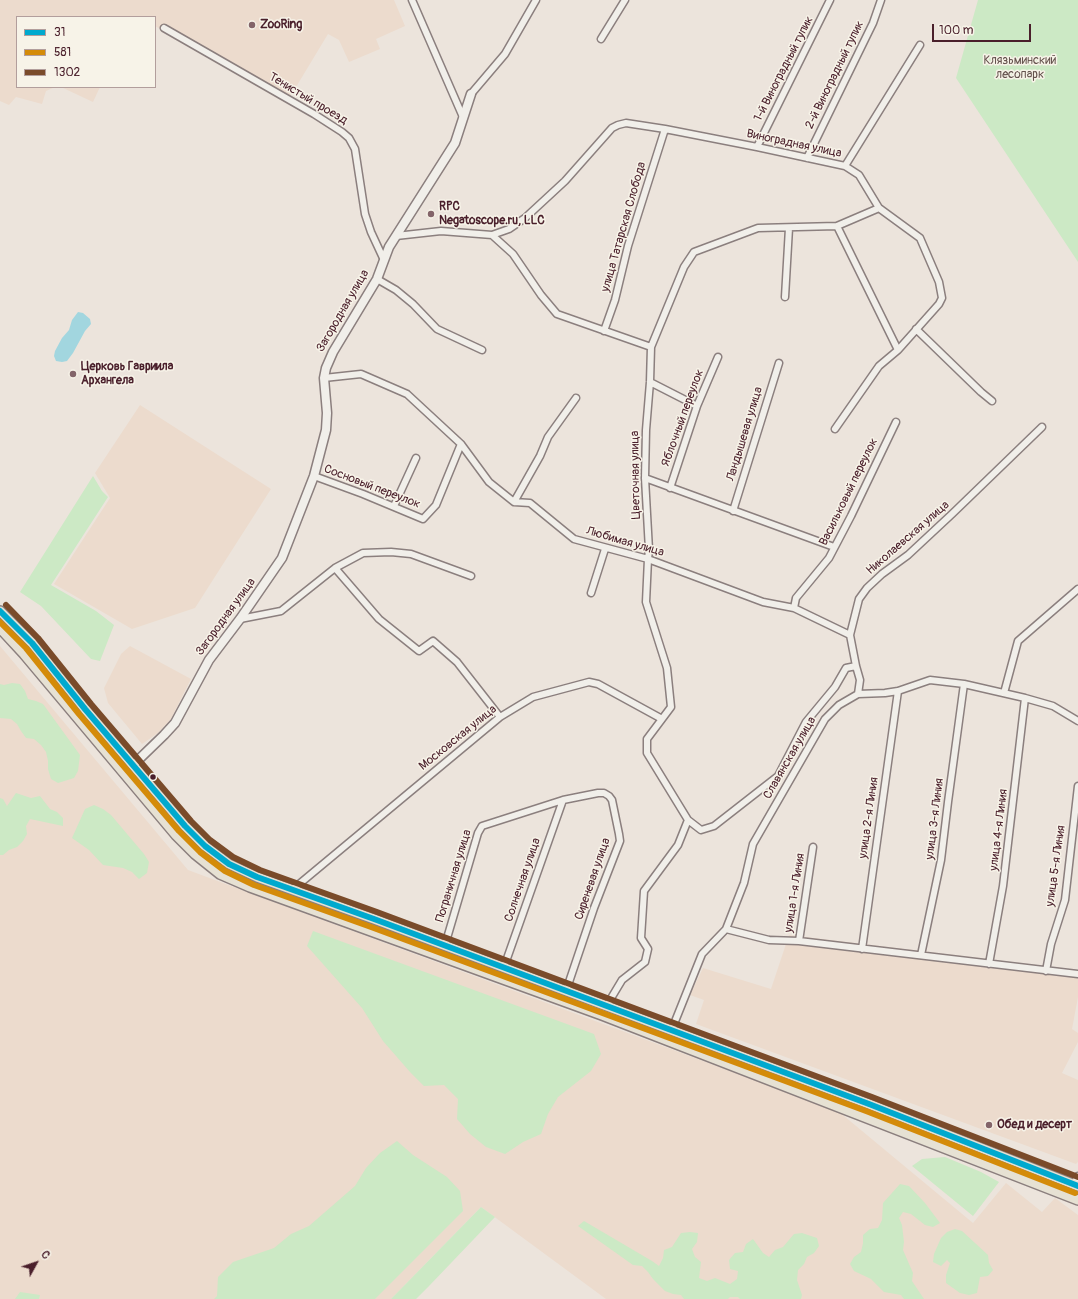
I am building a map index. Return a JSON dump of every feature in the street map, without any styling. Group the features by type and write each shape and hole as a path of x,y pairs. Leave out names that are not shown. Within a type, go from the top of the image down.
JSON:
{"main road":[{"path":"0,612 32,643 133,766 185,826 205,846 229,864 257,877 374,918 1077,1182"},
{"path":"0,628 29,660 176,835 195,854 220,874 250,887 602,1015 1078,1200"}],"street":[{"path":"412,0 463,117"},
{"name":"Загородная улица","path":"133,766 175,722 209,660 240,619 282,558 314,476 326,430 327,413 324,378 326,368 333,352 377,279 389,246 455,143 470,94 505,54 536,0"},
{"path":"601,39 625,0"},
{"name":"1-й Виноградный тупик","path":"757,147 830,0"},
{"name":"2-й Виноградный тупик","path":"807,158 873,23 881,0"},
{"name":"Тенистый проезд","path":"164,28 314,114 349,138 355,150 365,214 371,232 384,260"},
{"path":"845,166 920,45"},
{"name":"Виноградная улица","path":"492,235 509,229 525,218 565,181 612,128 626,123 757,147 845,166 858,175 879,208 920,238 939,282 942,298 939,304 898,350 879,366 835,429"},
{"name":"улица Татарская Слобода","path":"604,331 615,300 628,246 665,129"},
{"path":"396,236 441,231 492,235 513,254 541,295 557,314 651,347 684,267 694,252 758,228 837,226 879,208"},
{"path":"837,226 898,350"},
{"path":"785,297 788,228"},
{"path":"377,279 396,290 413,304 437,329 482,350"},
{"path":"916,329 992,401"},
{"name":"Цветочная улица","path":"651,347 645,478 649,550 646,602 667,668 671,707 647,739 647,753 688,820"},
{"name":"Яблочный переулок","path":"670,488 697,406 718,357"},
{"name":"Ландышевая улица","path":"733,511 779,363"},
{"name":"Любимая улица","path":"324,378 361,374 407,394 461,444 489,482 514,502 530,503 574,539 605,549 648,559 763,602 794,608 850,635"},
{"path":"650,382 697,406"},
{"path":"514,502 540,456 548,438 576,398"},
{"name":"Васильковый переулок","path":"794,608 796,598 829,558 896,422"},
{"name":"Николаевская улица","path":"858,694 860,680 850,635 859,599 867,588 882,574 908,555 1042,427"},
{"name":"Сосновый переулок","path":"314,476 394,506 423,519 436,505 461,444"},
{"path":"394,506 416,458"},
{"path":"645,478 834,547"},
{"path":"591,593 605,549"},
{"path":"240,619 281,611 335,568 363,553 391,552 411,554 471,576"},
{"path":"335,568 379,619 419,651 433,641 457,662 500,717"},
{"path":"1004,692 1018,641 1078,589"},
{"path":"607,1005 622,980 645,962 648,949 641,938 644,890 678,845 688,820 701,830 714,826 778,776 806,722 835,687 846,668 856,666"},
{"name":"Славянская улица","path":"672,1030 702,954 726,929 744,883 753,844 825,719 839,705 858,694 898,691 930,680 964,684 1004,692 1053,706 1078,721"},
{"name":"Московская улица","path":"292,890 500,717 533,696 589,682 598,684 662,719"},
{"name":"улица 3-я Линия","path":"922,955 941,860 964,684"},
{"name":"улица 2-я Линия","path":"862,949 898,691"},
{"name":"улица 4-я Линия","path":"989,964 1003,886 1025,698"},
{"name":"улица 5-я Линия","path":"1046,971 1051,944 1065,900 1078,786"},
{"name":"Сиреневая улица","path":"562,800 598,793 604,793 609,796 612,800 620,838 594,908 566,991"},
{"name":"Пограничная улица","path":"444,945 480,829 485,825 562,800"},
{"name":"Солнечная улица","path":"504,967 562,800"},
{"name":"улица 1-я Линия","path":"799,941 813,847"},
{"path":"726,929 769,940 799,941 1078,974"}],"shaded area":[{"path":"0,0 394,0 405,26 376,39 380,49 349,62 339,40 328,34 293,92 284,102 156,27 156,16 16,16 16,88 53,88 46,91 42,104 16,97 9,105 0,101"},
{"path":"63,88 100,88 93,102"},
{"path":"140,405 271,489 195,608 132,629 54,584 110,498 95,473"},
{"path":"0,646 188,870 838,1111 973,1223 1006,1183 1042,1212 1055,1198 1078,1215 1078,1299 606,1299 481,1207 391,1299 0,1299"},
{"path":"130,646 191,679 171,719 158,733 142,744 108,703 104,688 121,654"},
{"path":"789,935 1078,970 1078,997 1072,1029 1078,1033 1078,1042 1062,1073 1078,1080 1078,1162 1076,1164 696,1024 704,1000 690,995 703,968 771,989"}],"green space":[{"name":"Клязьминский лесопарк","path":"978,0 1078,0 1078,262 956,78"},
{"path":"93,476 102,491 108,497 51,585 96,611 114,625 100,661 91,659 41,606 20,592"},
{"path":"12,683 20,684 28,699 43,704 80,755 78,771 74,778 58,783 51,779 46,752 41,745 34,739 26,738 17,724 11,719 0,718 0,684 4,685"},
{"path":"16,793 31,798 40,796 50,809 57,812 63,818 63,826 30,819 26,826 27,834 23,841 17,847 9,850 3,855 0,855 0,798 3,799 7,806"},
{"path":"94,805 111,815 149,862 147,873 139,879 132,872 123,868 103,865 89,850 72,838 85,809"},
{"path":"313,931 594,1034 601,1054 591,1071 558,1097 548,1114 541,1134 523,1142 505,1154 486,1147 470,1134 457,1119 458,1099 444,1085 424,1086 383,1041 362,1008 307,946"},
{"path":"397,1141 413,1155 447,1177 460,1191 463,1211 375,1299 214,1299 217,1296 218,1277 233,1262 274,1248 291,1234 309,1226 355,1186 366,1168 380,1153"},
{"path":"945,1157 981,1172 999,1182 973,1216 912,1166 922,1159"},
{"path":"900,1184 909,1186 925,1203 940,1223 933,1227 925,1225 911,1214 903,1212 899,1218 902,1225 904,1242 903,1250 913,1273 912,1281 924,1299 904,1299 901,1295 884,1292 871,1279 854,1271 850,1264 854,1257 861,1252 863,1235 870,1229 878,1228 882,1220 883,1203"},
{"path":"481,1207 495,1217 430,1285 416,1299 391,1299"},
{"path":"584,1221 659,1266 663,1258 664,1250 672,1247 681,1233 698,1233 697,1242 692,1249 695,1257 701,1262 699,1278 707,1281 715,1278 730,1284 737,1279 738,1271 730,1269 729,1260 735,1253 743,1252 746,1244 753,1239 763,1253 769,1257 775,1250 783,1247 794,1234 802,1233 817,1238 819,1246 814,1253 807,1257 804,1264 798,1270 797,1280 802,1295 801,1299 740,1299 738,1297 730,1297 728,1299 684,1299 681,1295 665,1291 642,1266 633,1265 578,1226"},
{"path":"955,1229 962,1231 988,1255 989,1263 993,1270 988,1276 980,1277 977,1293 969,1295 960,1293 946,1283 946,1275 950,1263 947,1260 941,1266 933,1262 934,1254 941,1238 947,1232"},
{"path":"20,1292 40,1295 39,1299 15,1299"}],"water":[{"path":"78,312 83,313 90,319 91,324 85,331 67,361 56,361 54,356 55,351 62,338 69,330 72,320"}],"transit line":[{"name":"1302","path":"6,605 38,638 91,704 191,821 210,840 233,857 260,870 377,912 872,1097 1078,1177"},
{"name":"31","path":"0,611 32,643 85,709 185,826 205,846 229,864 257,877 374,919 869,1104 1078,1186"},
{"name":"581","path":"0,622 26,648 79,714 179,831 200,852 225,871 254,885 866,1111 1075,1193"}],"place":[{"name":"ZooRing","path":"252,25"},
{"name":"RPC Negatoscope.ru, LLC","path":"431,214"},
{"name":"Церковь Гавриила Архангела","path":"73,374"},
{"name":"Обед и десерт","path":"989,1125"}]}
